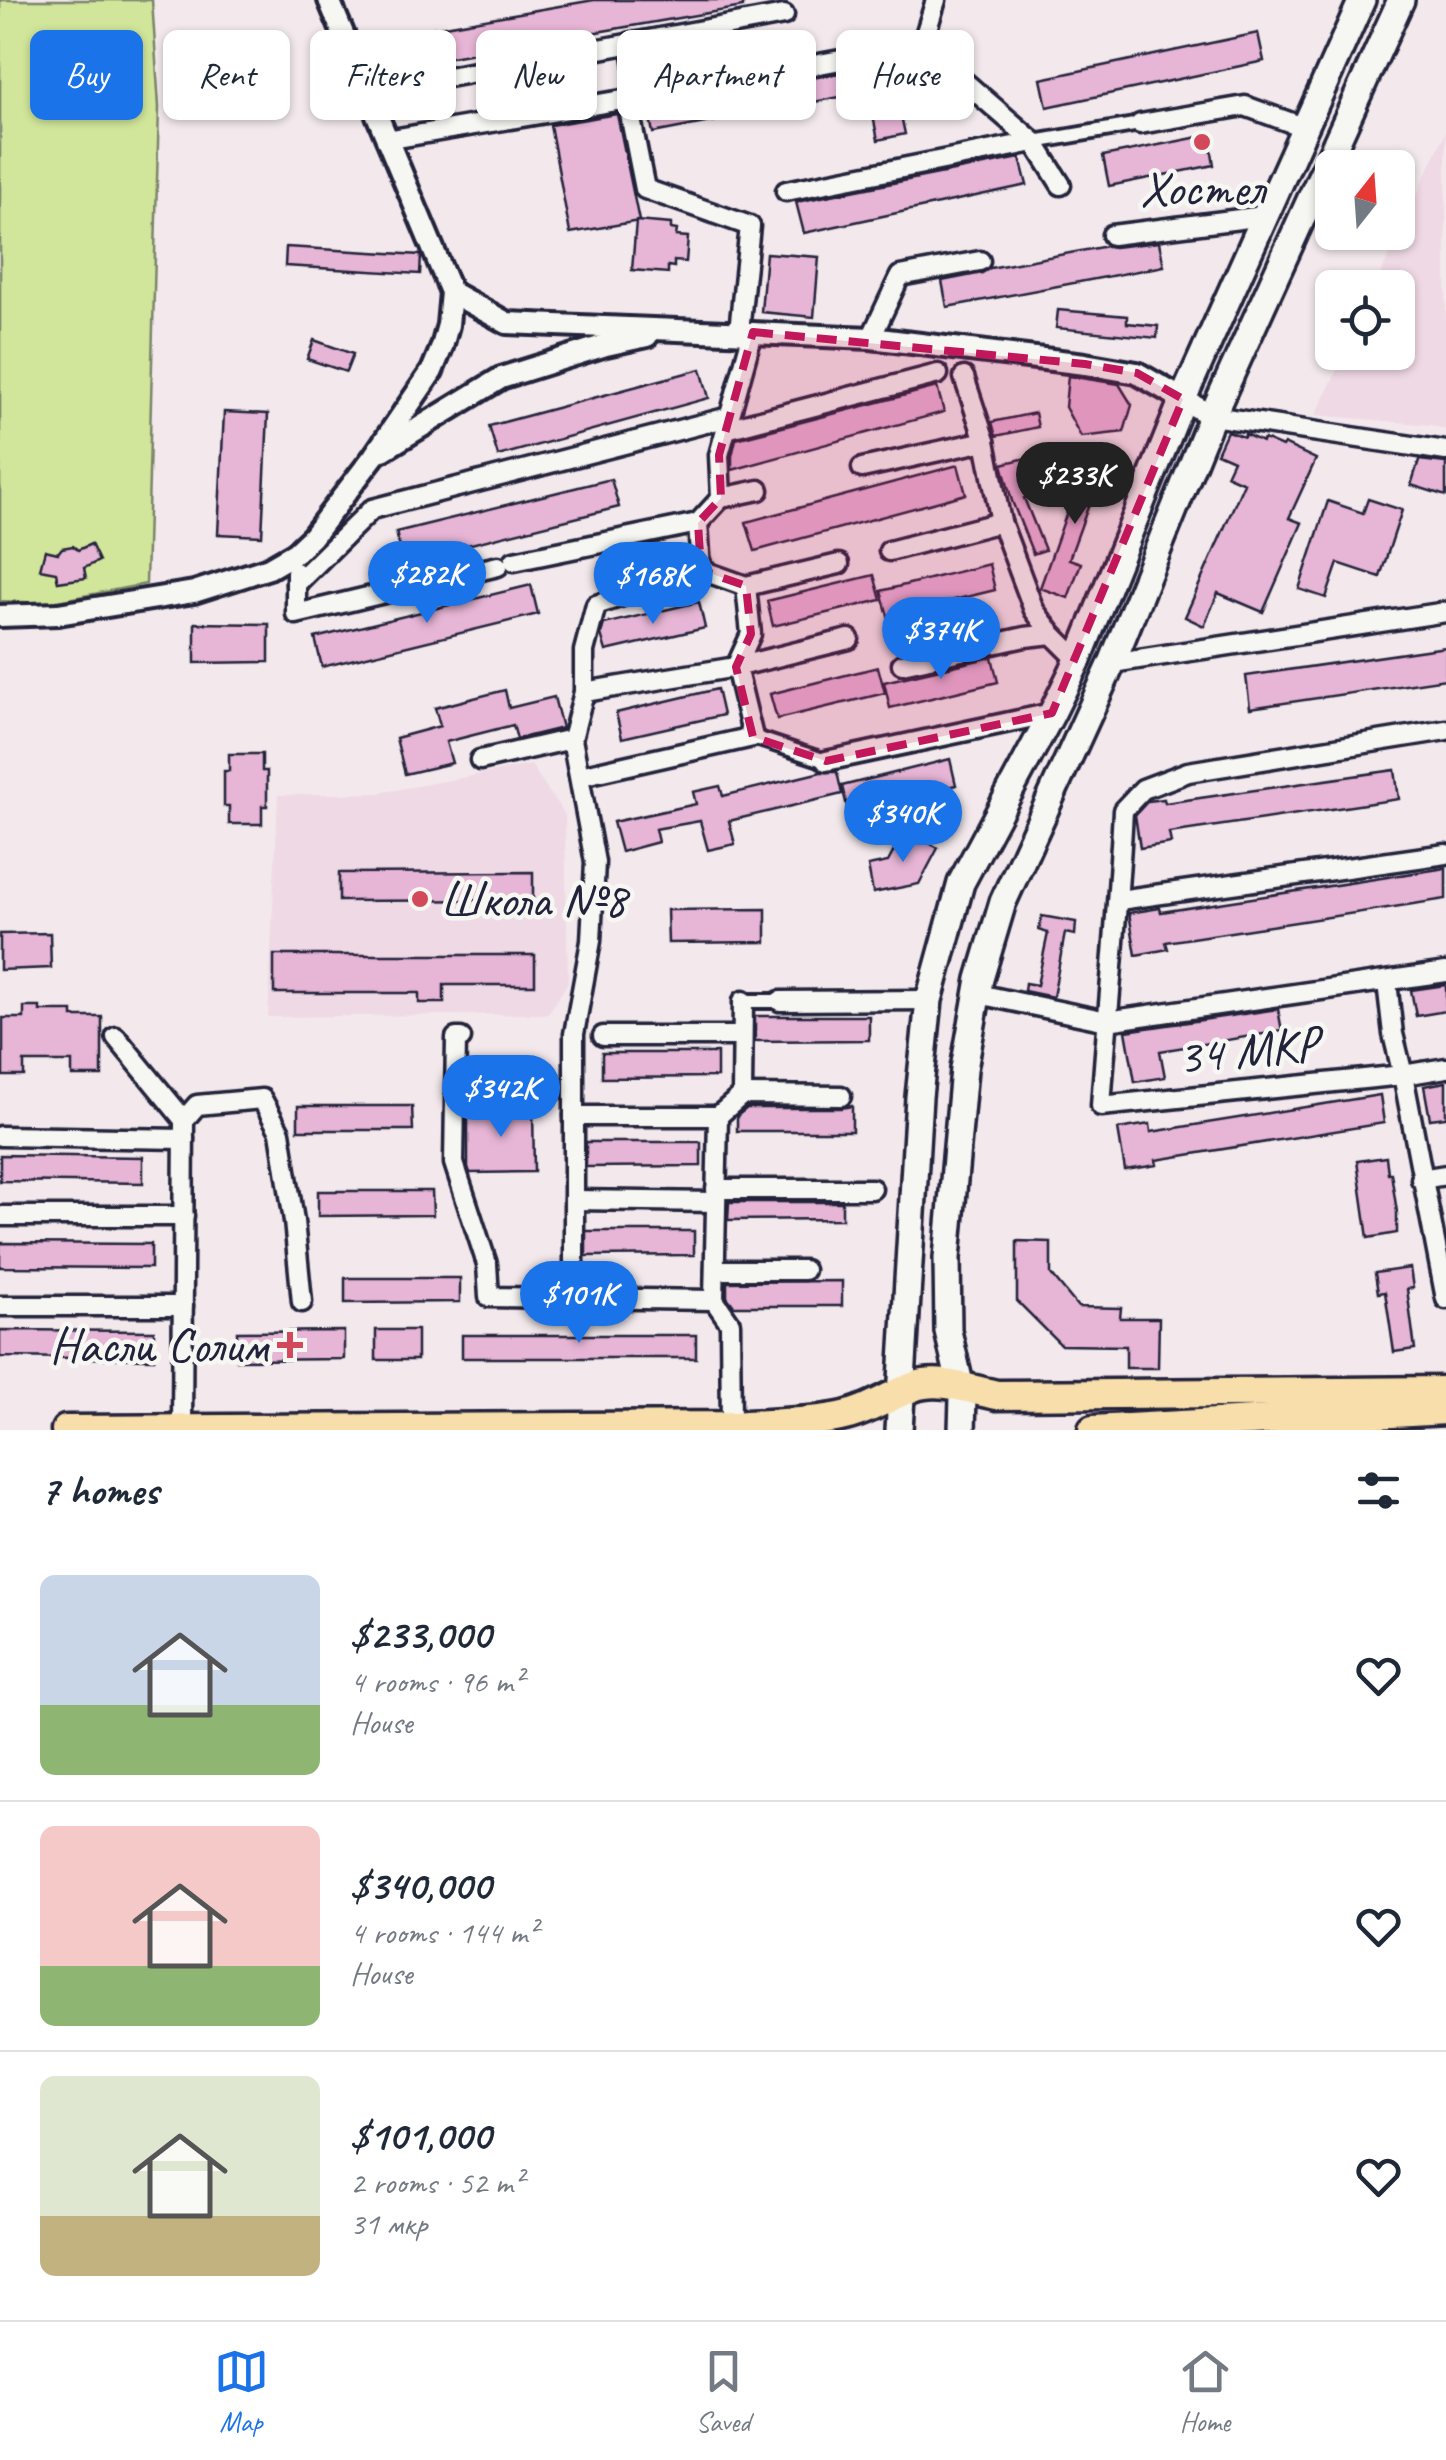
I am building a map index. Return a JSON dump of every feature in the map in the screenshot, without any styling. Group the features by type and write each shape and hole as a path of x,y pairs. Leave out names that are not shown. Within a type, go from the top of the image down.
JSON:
{"highway":[{"path":"66,1430 731,1426 840,1417 871,1408 914,1386 929,1384 948,1384 997,1396 1446,1391"},
{"path":"1092,1430 1446,1410"}],"main road":[{"path":"899,1430 929,1000 961,883 1078,660 1182,399 1362,0"},
{"path":"962,1430 964,1406 948,1332 947,1258 964,1069 1002,902 1112,662 1212,416 1400,0"}],"street":[{"path":"329,0 341,30"},
{"path":"926,30 936,0"},
{"path":"699,30 784,15"},
{"path":"456,75 617,45"},
{"path":"974,90 1034,142 1062,185"},
{"path":"386,140 617,101"},
{"path":"786,191 1034,142 1246,106 1303,127"},
{"path":"0,616 58,614 194,592 269,568 296,553 312,537 374,456 432,371 442,347 451,292 378,120"},
{"path":"636,120 645,189 750,226 746,331 718,455 721,498"},
{"path":"1112,235 1264,216"},
{"path":"871,338 900,276 980,261"},
{"path":"451,292 507,323 871,338 1085,364 1137,374 1212,416 1446,451"},
{"path":"374,456 501,378 647,336 746,331"},
{"path":"296,584 372,508 938,374"},
{"path":"964,377 985,441 1002,522 1034,610 1078,660"},
{"path":"862,468 985,441"},
{"path":"296,553 296,614 506,563 698,523 721,498 759,490"},
{"path":"888,551 1002,522"},
{"path":"698,523 701,570"},
{"path":"574,1298 574,1034 591,941 595,862 572,739 584,692 584,651 596,605 701,570 746,586 839,564"},
{"path":"746,586 750,634 736,666 754,737"},
{"path":"1112,662 1446,612"},
{"path":"902,664 1052,634"},
{"path":"584,692 736,666 849,639"},
{"path":"580,776 754,737 826,762 1052,713"},
{"path":"1107,1021 1124,810 1143,789 1188,772 1446,730"},
{"path":"480,760 572,739"},
{"path":"1118,900 1446,854"},
{"path":"978,994 1107,1021 1446,972"},
{"name":"34 МКР","path":"1387,982 1392,1034 1446,1299"},
{"path":"742,1095 743,1001 929,1000"},
{"name":"34 МКР","path":"1107,1021 1101,1106 1446,1068"},
{"path":"603,1036 742,1036"},
{"path":"116,1037 184,1130"},
{"path":"458,1038 454,1163 487,1264 488,1297 714,1300"},
{"path":"574,1116 718,1116 742,1095 842,1096"},
{"path":"182,1428 184,1130 196,1105 262,1100 280,1132 302,1302"},
{"path":"718,1116 714,1300 730,1323 731,1426"},
{"path":"0,1136 184,1130"},
{"path":"1422,1179 1446,1175"},
{"path":"574,1200 872,1188"},
{"path":"0,1216 184,1216"},
{"path":"715,1270 804,1270"},
{"path":"0,1306 183,1306"}],"highlighted area":[{"path":"753,332 1085,364 1137,373 1183,399 1052,713 826,761 753,737 736,667 751,634 746,586 701,570 698,523 721,498 719,455"}],"shaded area":[{"path":"1446,131 1446,430 1431,425 1316,415 1337,370 1415,370 1415,270 1383,270 1392,250 1415,250 1415,199"},
{"name":"Школа №8","path":"531,765 565,815 568,982 548,1014 268,1017 278,795 379,793"}],"green space":[{"path":"0,0 152,0 159,107 146,584 47,603 0,601"}],"building":[{"path":"594,0 743,0 743,7 597,32 476,30 476,53 456,56 456,30 422,30"},
{"path":"1258,33 1264,61 1047,107 1041,79"},
{"path":"836,74 836,98 816,102 816,77"},
{"path":"617,114 639,221 570,233 550,125"},
{"path":"650,120 720,120 653,133"},
{"path":"874,120 902,120 905,134 878,140"},
{"path":"1209,135 1214,165 1109,186 1103,156"},
{"path":"1020,158 1027,185 804,233 796,202"},
{"path":"636,221 671,224 671,229 677,230 676,236 688,237 686,262 674,261 674,267 668,266 668,273 632,270"},
{"path":"1159,242 1164,266 947,307 942,281 1107,246"},
{"path":"286,247 421,255 420,274 285,266"},
{"path":"766,253 819,257 814,317 761,312"},
{"path":"1058,310 1127,316 1127,323 1158,326 1157,338 1056,328"},
{"path":"314,340 353,354 346,372 307,359"},
{"path":"701,369 709,398 498,456 489,426"},
{"path":"1068,376 1119,384 1132,405 1124,432 1081,437 1065,407"},
{"path":"937,387 944,412 732,470 736,439"},
{"path":"224,412 268,414 262,536 218,534"},
{"path":"1035,413 1038,427 996,436 992,422"},
{"path":"1227,431 1282,447 1284,444 1316,459 1289,518 1302,523 1263,612 1218,593 1204,626 1185,617 1244,483 1226,475 1233,460 1217,453"},
{"path":"1062,449 1072,485 1024,498 1045,550 1033,554 1002,464"},
{"path":"1087,456 1116,466 1107,490 1096,485 1069,559 1081,563 1068,598 1040,588"},
{"path":"1419,460 1446,463 1446,496 1411,485"},
{"path":"958,465 966,494 755,551 746,522"},
{"path":"611,479 619,507 403,561 396,532"},
{"path":"1368,499 1402,510 1380,577 1338,563 1326,598 1299,589 1328,501 1363,513"},
{"path":"91,544 99,561 84,568 86,578 58,582 56,572 40,569 45,550 58,553 62,548 73,546 78,550"},
{"path":"989,564 995,590 888,616 881,591"},
{"path":"874,575 881,600 773,626 767,601"},
{"path":"531,585 538,614 322,667 315,638"},
{"path":"699,602 705,628 606,651 601,634 604,624"},
{"path":"195,623 269,624 269,662 195,663"},
{"path":"1446,647 1446,679 1250,708 1246,676"},
{"path":"992,657 998,682 890,708 884,682"},
{"path":"878,667 885,693 777,719 770,694"},
{"path":"717,689 723,715 622,738 616,713"},
{"path":"505,690 509,708 554,697 562,728 517,739 513,725 446,742 452,763 405,774 396,738 440,726 435,708"},
{"path":"229,754 262,754 262,771 267,771 267,806 262,806 262,824 229,824 229,806 224,806 224,771 229,771"},
{"path":"950,759 956,785 848,811 842,786"},
{"path":"1395,770 1399,799 1169,833 1171,843 1140,848 1135,815 1148,801 1164,799 1165,803"},
{"path":"821,772 837,772 842,794 729,821 735,844 708,850 700,821 655,829 658,842 621,852 613,822 696,804 693,792 720,786 723,796"},
{"path":"905,830 938,848 919,884 873,893 868,866 888,862"},
{"path":"1446,868 1446,899 1166,942 1168,949 1136,955 1129,913 1160,908 1161,912"},
{"path":"533,872 533,900 339,901 339,873"},
{"path":"766,909 766,942 668,943 667,910"},
{"path":"1042,916 1076,922 1075,935 1065,933 1053,997 1024,991 1025,983 1037,985 1048,933 1039,930"},
{"path":"50,933 51,968 0,970 0,934"},
{"path":"274,955 535,955 535,985 444,985 444,1003 419,1003 419,993 274,993"},
{"path":"1446,985 1446,1011 1416,1016 1411,990"},
{"path":"24,1007 73,1011 73,1017 102,1017 102,1076 72,1076 72,1062 24,1062 24,1076 3,1076 3,1018 24,1018"},
{"path":"1278,1009 1282,1031 1160,1051 1165,1077 1135,1082 1126,1031"},
{"path":"755,1016 869,1016 869,1040 755,1041"},
{"path":"602,1053 717,1053 717,1077 602,1078"},
{"path":"1446,1082 1446,1117 1430,1119 1424,1086"},
{"path":"1380,1095 1384,1123 1156,1160 1157,1165 1125,1170 1118,1129 1150,1124 1151,1132"},
{"path":"298,1106 412,1106 413,1130 298,1130"},
{"path":"852,1106 852,1131 737,1131 737,1116 747,1108"},
{"path":"468,1107 533,1107 534,1172 470,1173"},
{"path":"586,1142 701,1142 701,1166 586,1167"},
{"path":"0,1155 143,1157 143,1183 0,1181"},
{"path":"1386,1157 1397,1212 1397,1233 1368,1238 1357,1161"},
{"path":"318,1191 432,1191 433,1215 318,1216"},
{"path":"729,1202 842,1202 842,1219 728,1220"},
{"path":"586,1231 694,1231 694,1255 586,1256"},
{"path":"1017,1241 1051,1242 1051,1274 1078,1307 1121,1308 1120,1318 1159,1318 1158,1368 1126,1368 1126,1346 1061,1345 1017,1301"},
{"path":"0,1243 151,1244 151,1268 0,1267"},
{"path":"1410,1268 1413,1288 1407,1289 1415,1349 1394,1352 1385,1292 1378,1293 1375,1273"},
{"path":"345,1278 460,1278 460,1302 345,1303"},
{"path":"842,1281 842,1306 734,1306 727,1297 727,1282"},
{"path":"0,1330 154,1331 154,1359 0,1357"},
{"path":"376,1330 417,1330 417,1360 376,1360"},
{"path":"344,1331 344,1359 237,1360 237,1332"},
{"path":"462,1335 696,1335 696,1358 462,1358"}],"place":[{"name":"Хостел","path":"1202,142"},
{"name":"Школа №8","path":"420,899"},
{"name":"Насли Солим","path":"290,1345"}]}
